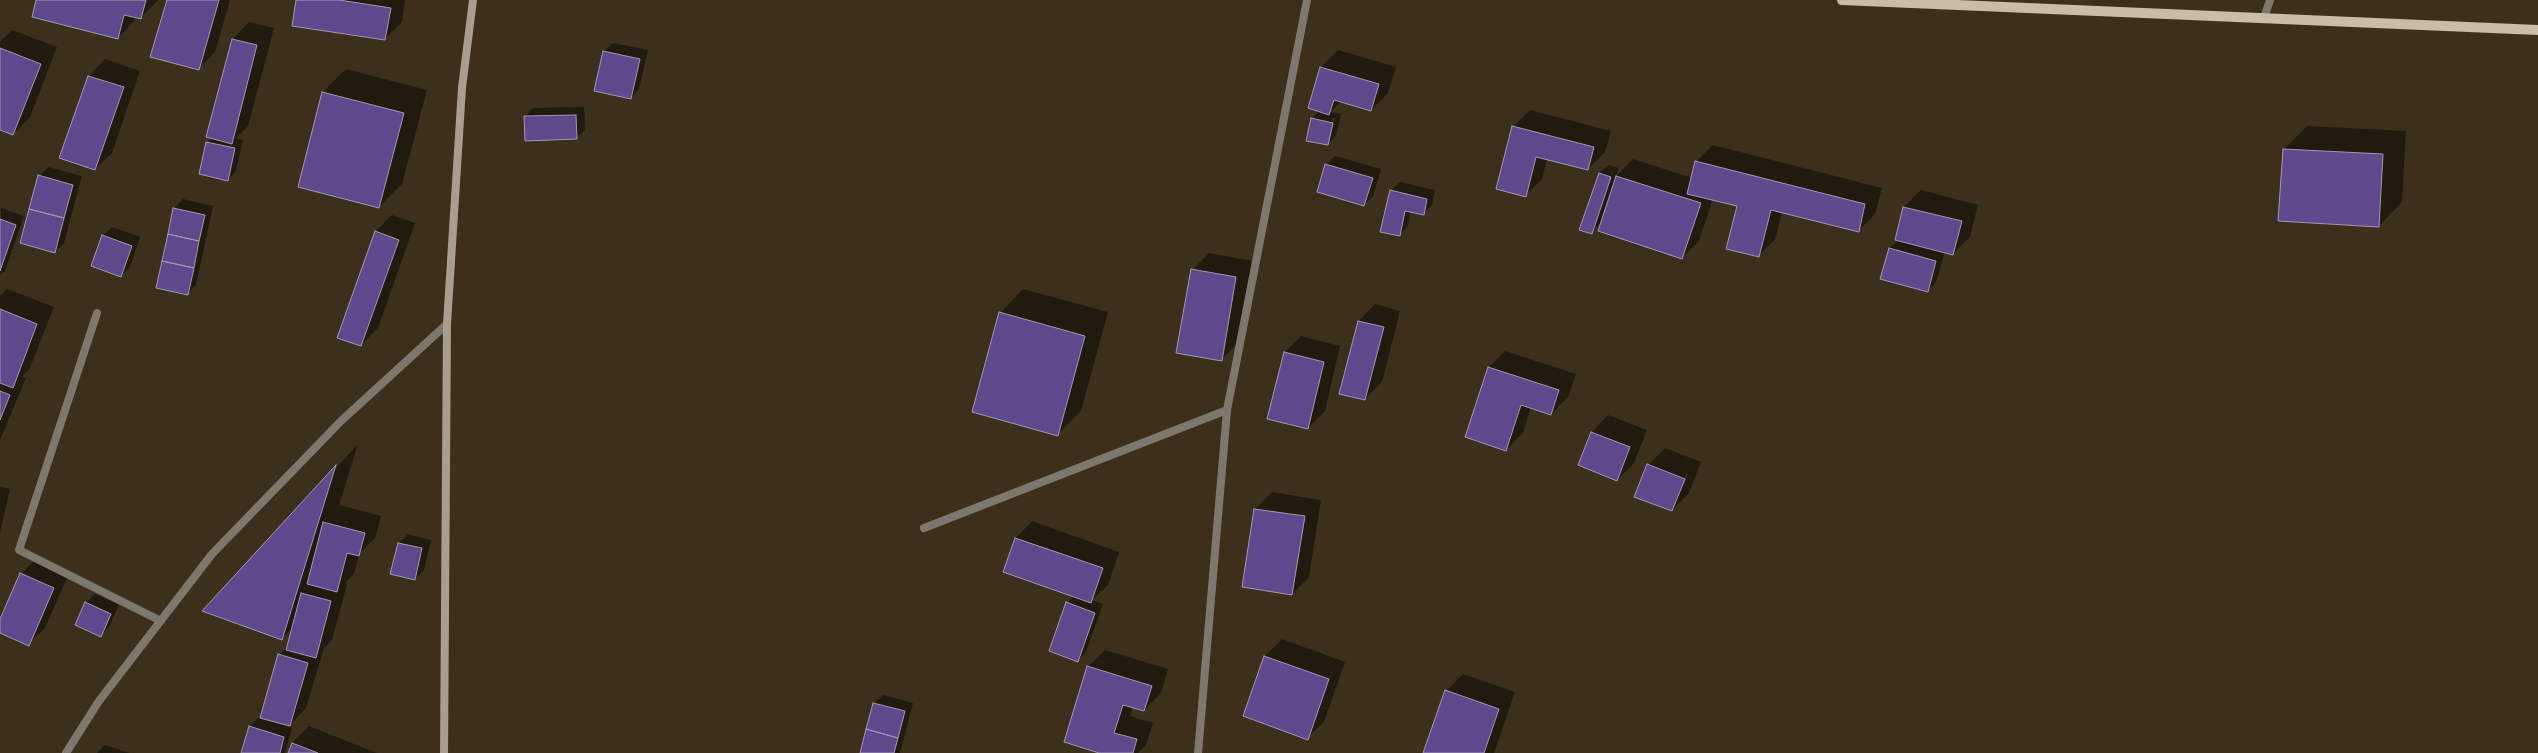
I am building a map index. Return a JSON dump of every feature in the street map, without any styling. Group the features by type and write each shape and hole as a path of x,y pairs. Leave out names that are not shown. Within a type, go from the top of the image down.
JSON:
{"main road":[{"path":"444,753 447,324 462,88 473,0"},
{"path":"1842,0 2538,30"}],"street":[{"path":"1198,753 1227,410 1307,0"},
{"path":"2264,18 2270,0"},
{"path":"97,314 19,550 161,621"},
{"path":"66,753 99,701 218,548 342,421 447,324"},
{"path":"924,528 1227,410"}],"building":[{"path":"36,0 146,0 141,19 124,15 118,39 32,17"},
{"path":"167,0 219,0 199,70 150,57"},
{"path":"296,0 339,0 391,8 385,40 292,26"},
{"path":"232,39 257,45 232,144 206,137"},
{"path":"0,48 41,64 13,135 0,130"},
{"path":"603,51 640,59 631,99 594,91"},
{"path":"1320,67 1379,84 1371,111 1334,100 1329,115 1308,108"},
{"path":"88,76 124,87 95,170 59,158"},
{"path":"322,92 404,113 379,208 298,187"},
{"path":"576,115 577,139 525,141 524,116"},
{"path":"1311,118 1333,123 1328,145 1306,141"},
{"path":"1512,126 1594,147 1588,170 1536,157 1526,197 1496,189"},
{"path":"206,142 235,148 228,181 199,174"},
{"path":"2283,149 2383,154 2379,227 2278,221"},
{"path":"1695,161 1865,204 1859,232 1771,210 1759,257 1726,249 1737,206 1687,194"},
{"path":"1325,164 1373,178 1364,206 1317,192"},
{"path":"1599,173 1611,177 1592,234 1579,230"},
{"path":"38,175 73,185 64,218 29,209"},
{"path":"1616,176 1701,203 1682,259 1598,231"},
{"path":"1390,190 1427,199 1424,215 1405,211 1400,236 1380,232"},
{"path":"1903,207 1962,221 1953,255 1895,240"},
{"path":"173,208 205,215 199,241 168,234"},
{"path":"29,209 64,218 55,253 20,243"},
{"path":"0,219 16,225 0,271"},
{"path":"375,231 399,240 361,346 337,338"},
{"path":"168,234 199,241 194,268 162,261"},
{"path":"102,235 132,246 121,277 91,266"},
{"path":"1889,248 1936,261 1928,292 1880,279"},
{"path":"162,261 194,268 188,295 156,288"},
{"path":"1191,269 1236,277 1222,361 1176,353"},
{"path":"0,309 37,324 13,388 0,383"},
{"path":"999,312 1085,336 1058,436 972,412"},
{"path":"1358,321 1384,327 1365,400 1339,394"},
{"path":"1284,352 1324,362 1308,429 1267,419"},
{"path":"1488,367 1559,390 1551,415 1521,405 1506,451 1465,437"},
{"path":"0,391 10,395 0,420"},
{"path":"1591,432 1630,447 1617,481 1578,465"},
{"path":"1647,464 1685,479 1672,511 1634,497"},
{"path":"336,465 282,640 202,611"},
{"path":"1254,509 1305,516 1292,595 1242,587"},
{"path":"323,522 365,533 359,556 347,553 337,592 307,584"},
{"path":"1015,538 1103,568 1091,603 1003,572"},
{"path":"398,543 422,548 415,580 390,574"},
{"path":"20,573 54,588 29,646 0,633 0,619"},
{"path":"301,593 331,601 316,658 286,650"},
{"path":"85,602 111,614 101,637 75,625"},
{"path":"1066,602 1095,613 1078,662 1049,651"},
{"path":"278,654 308,663 290,726 260,718"},
{"path":"1264,656 1329,679 1308,740 1243,716"},
{"path":"1087,666 1152,686 1144,711 1123,705 1114,733 1137,739 1133,753 1099,753 1064,742"},
{"path":"1445,690 1499,709 1484,753 1423,753"},
{"path":"873,703 905,711 898,738 866,729"},
{"path":"249,726 284,737 280,753 241,753"},
{"path":"866,729 898,738 894,753 860,753"},
{"path":"292,743 318,753 288,753"}]}
